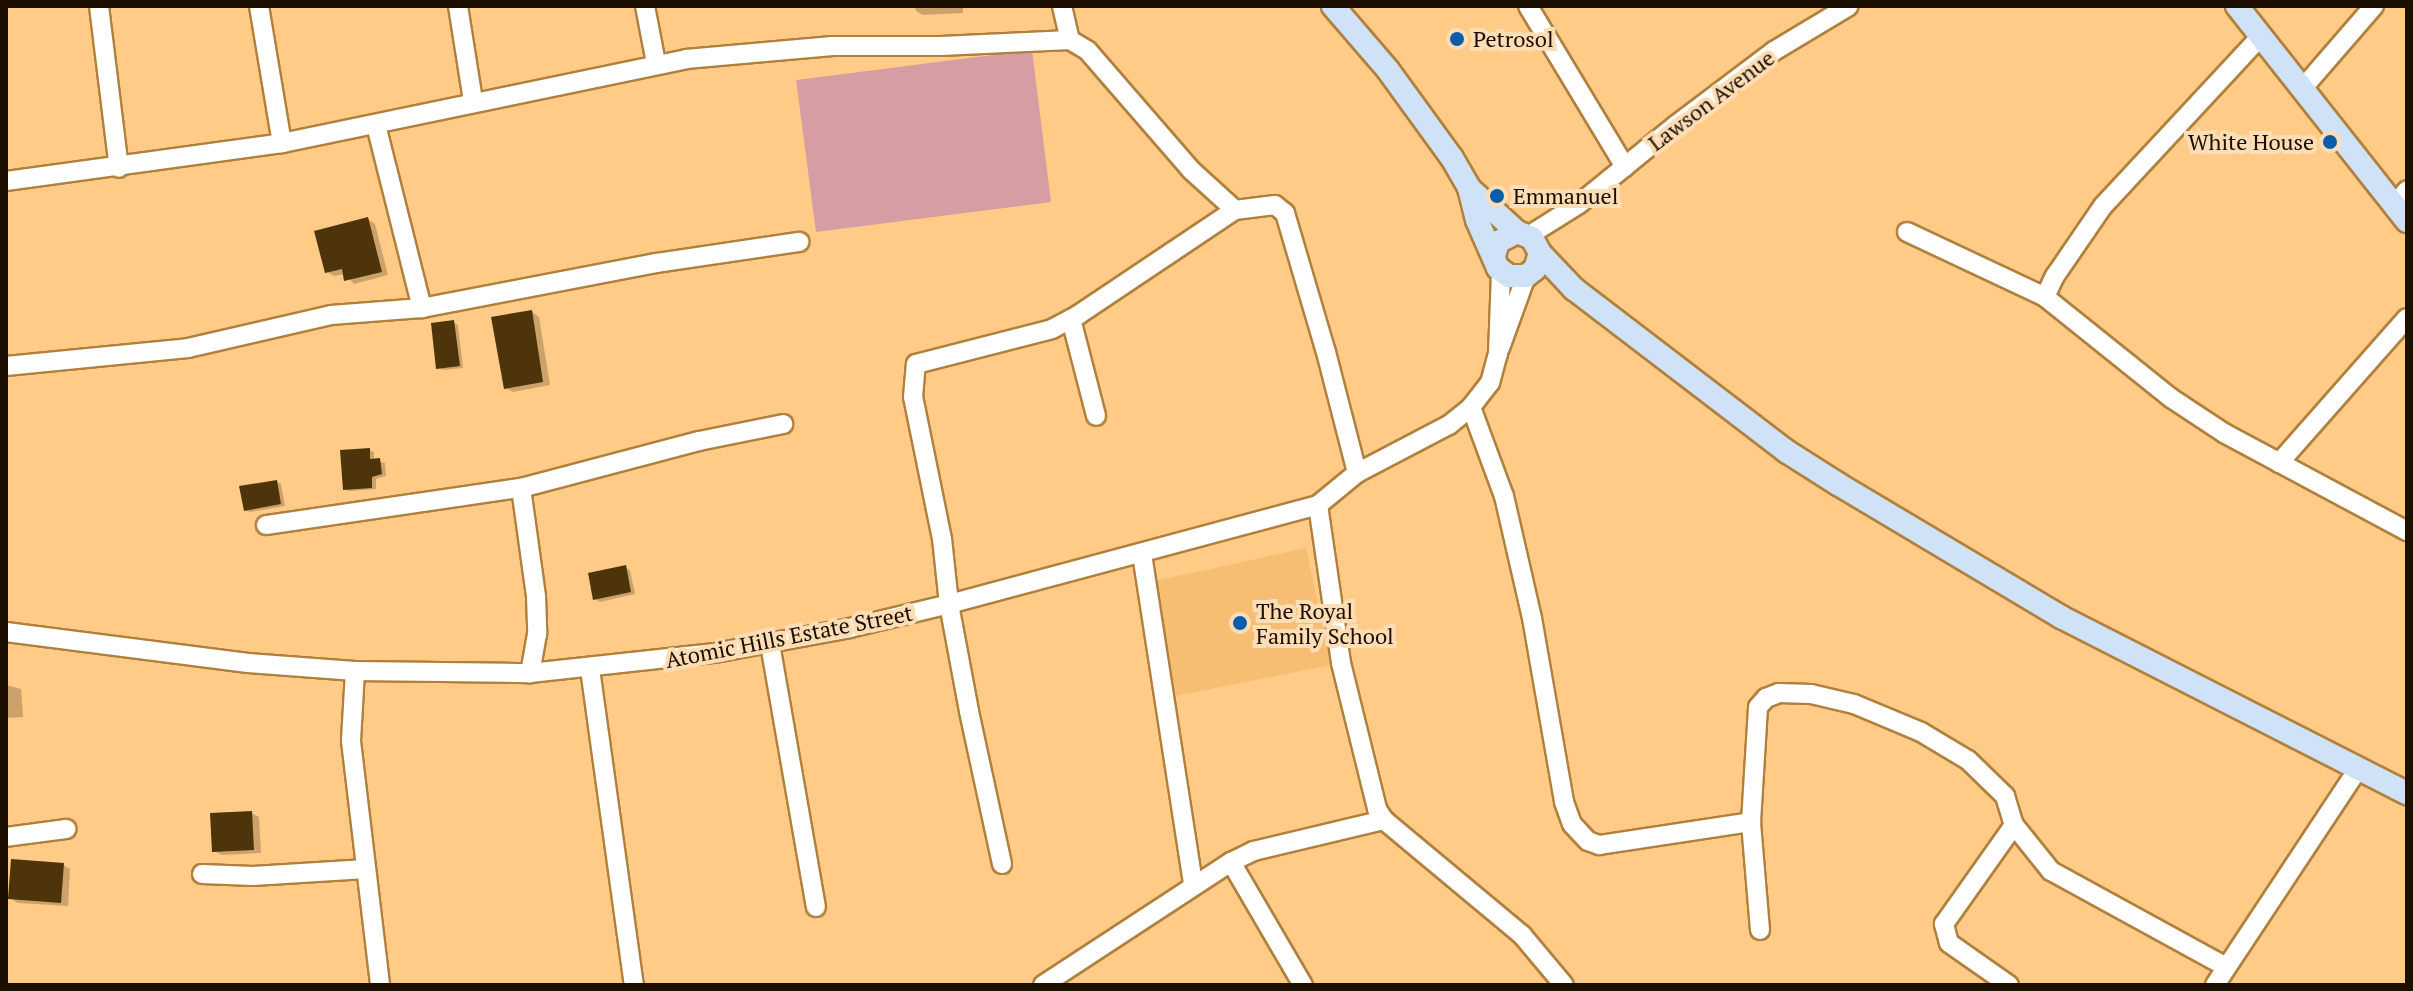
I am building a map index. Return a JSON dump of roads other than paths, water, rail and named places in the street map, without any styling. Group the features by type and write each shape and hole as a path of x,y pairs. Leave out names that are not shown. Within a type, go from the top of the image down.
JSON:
{"main road":[{"name":"Atomic Hills Estate Street","path":"1333,6 1428,123 1469,188 1531,253"},
{"path":"2237,6 2302,89 2403,205"},
{"name":"Atomic Hills Estate Street","path":"1469,188 1477,220 1498,264"},
{"path":"1531,253 1513,277 1498,264 1503,236 1531,253 1786,451 1838,484 2061,617 2407,793"}],"street":[{"path":"99,6 119,168"},
{"path":"259,6 282,143"},
{"path":"458,6 473,101"},
{"path":"645,6 656,63"},
{"path":"1062,6 1070,40"},
{"path":"1528,6 1625,167"},
{"name":"Lawson Avenue","path":"1531,253 1579,204 1774,51 1849,6"},
{"path":"2302,89 2374,6"},
{"path":"2045,297 2055,276 2103,206 2260,37"},
{"path":"6,181 119,168 282,143 376,125 473,101 558,88 656,63 832,46 941,46 1070,40 1088,51 1191,170 1235,210"},
{"path":"376,125 422,308"},
{"path":"1002,864 949,604 942,539 913,397 916,364 1052,329 1235,210 1275,205 1285,213 1326,352 1357,473"},
{"path":"1907,232 2045,297 2171,398 2279,463 2407,531"},
{"path":"6,366 188,348 331,315 422,308 656,263 799,242"},
{"name":"Atomic Hills Estate Street","path":"6,632 248,663 355,671 530,673 590,669 770,644 949,604 1318,505 1357,473 1420,442 1471,407 1490,383 1498,354 1515,315 1531,253"},
{"name":"Atomic Hills Estate Street","path":"1498,264 1498,354"},
{"path":"2279,463 2407,318"},
{"path":"1071,319 1096,416"},
{"path":"1471,407 1504,496 1532,618 1564,802 1572,824 1588,841 1599,845 1751,822"},
{"path":"266,525 521,488 699,441 783,424"},
{"path":"521,488 536,596 537,634 530,673"},
{"path":"1318,505 1341,663 1372,798 1384,820 1522,935 1564,985"},
{"path":"1142,554 1193,884"},
{"path":"770,644 816,907"},
{"path":"590,669 634,985"},
{"path":"355,671 351,741 380,985"},
{"path":"1760,930 1751,822 1758,707 1766,698 1795,693 1854,704 1921,732 1956,753 2005,796 2014,825 2051,871 2226,967"},
{"path":"2215,985 2358,769"},
{"path":"1043,985 1231,862 1254,851 1384,820"},
{"path":"2009,985 1949,943 1944,924 2014,825"},
{"path":"6,837 66,829"},
{"path":"1231,862 1303,985"},
{"path":"202,874 253,876 366,869"}],"place":[{"name":"Petrosol","path":"1457,39"},
{"name":"White House","path":"2330,142"},
{"name":"Emmanuel","path":"1497,196"},
{"name":"The Royal Family School","path":"1240,623"}]}
